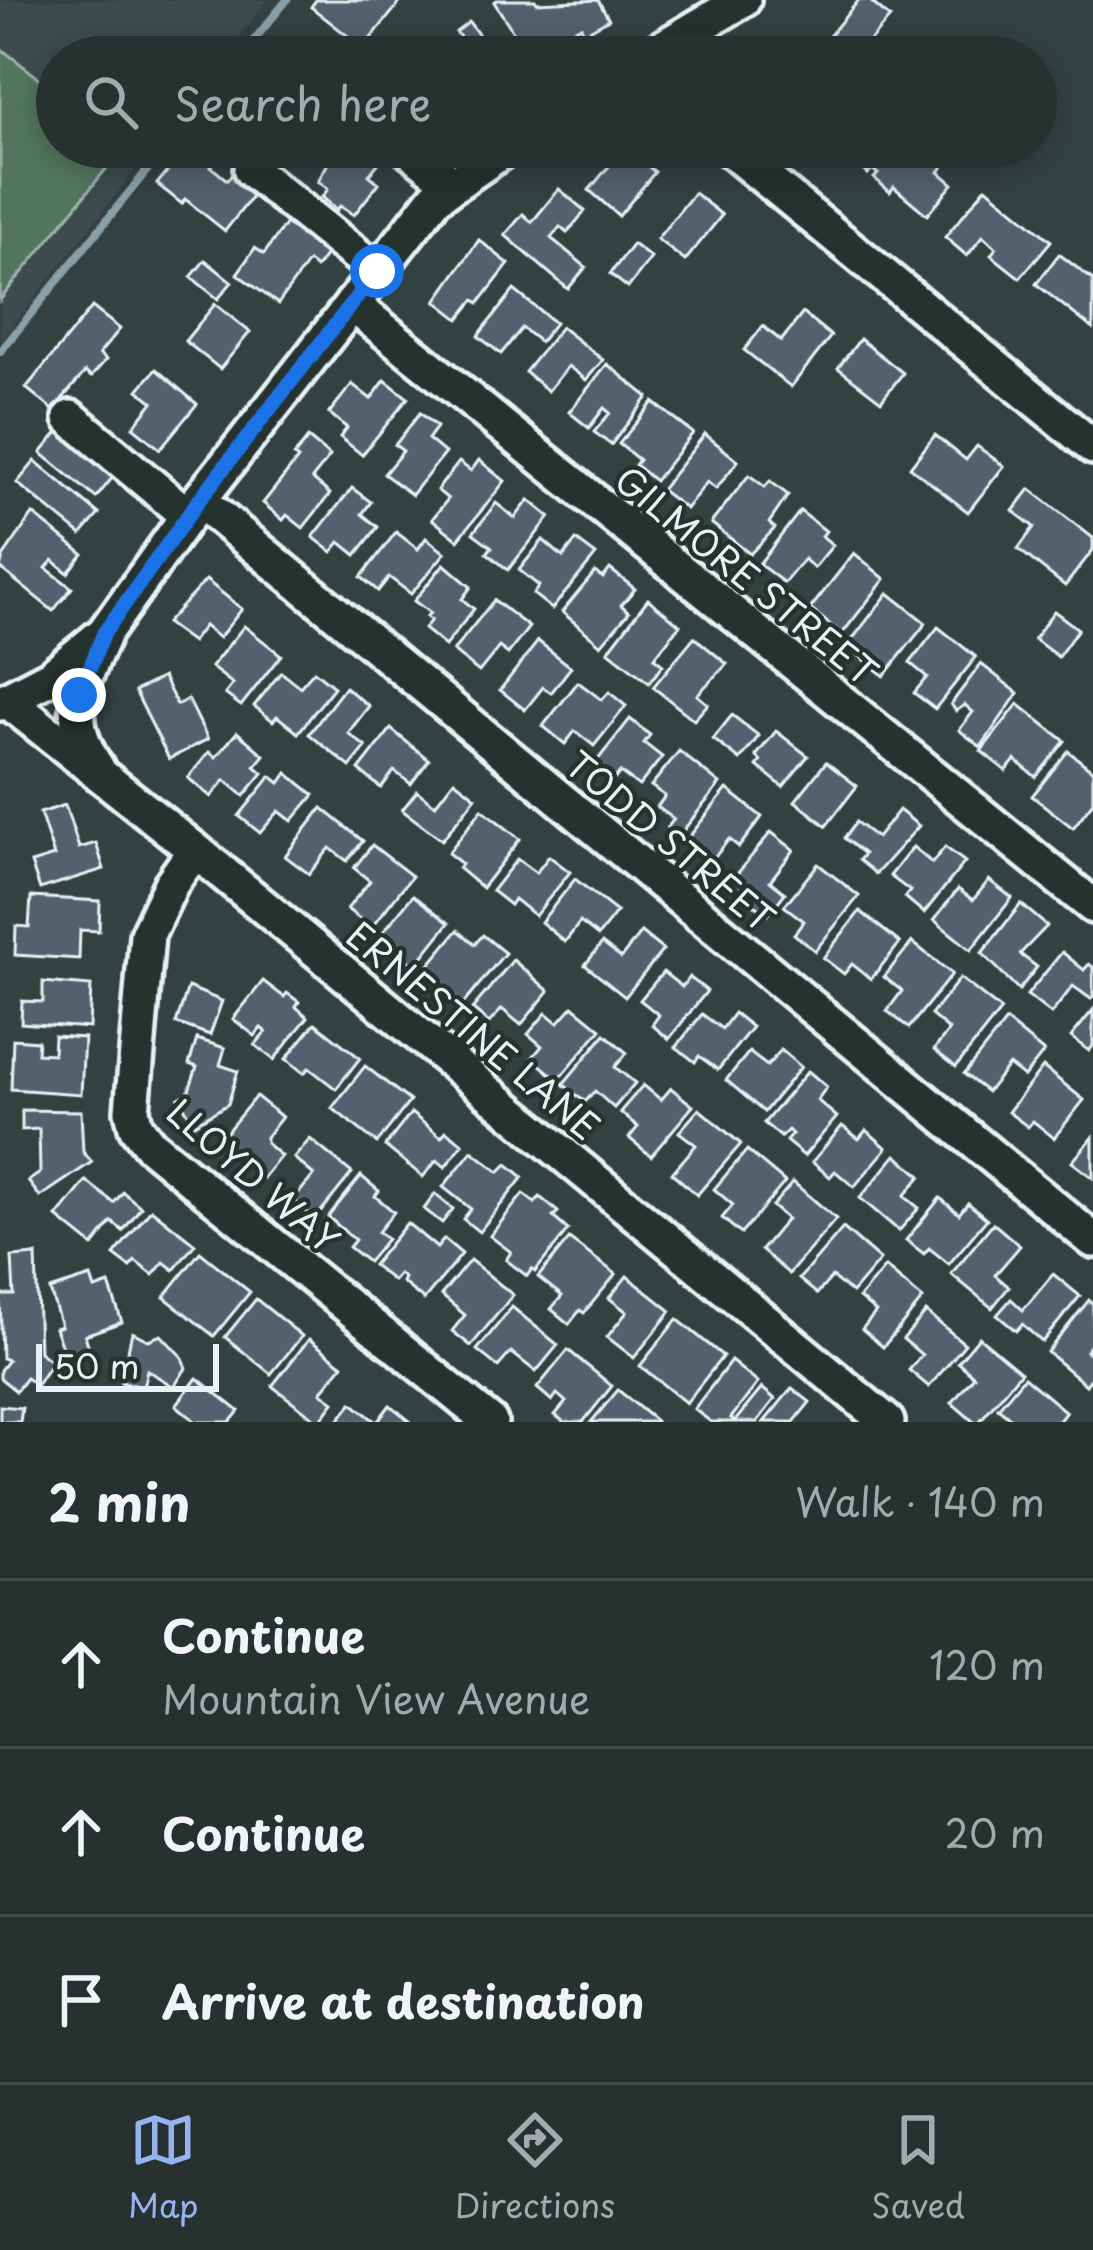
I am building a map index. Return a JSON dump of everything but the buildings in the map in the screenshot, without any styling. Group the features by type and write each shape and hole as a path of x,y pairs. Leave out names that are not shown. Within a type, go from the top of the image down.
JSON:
{"street":[{"path":"682,36 743,0"},
{"path":"432,168 452,184"},
{"path":"105,779 84,749 75,718 104,633 193,508 436,197 476,168"},
{"path":"753,168 1093,447"},
{"path":"251,170 377,271"},
{"name":"GILMORE STREET","path":"352,304 1093,906"},
{"name":"TODD STREET","path":"71,418 193,508 1093,1240"},
{"path":"4,702 50,677 104,633"},
{"name":"ERNESTINE LANE","path":"4,702 195,850 887,1422"},
{"name":"LLOYD WAY","path":"195,850 171,884 147,934 132,1111 136,1127 150,1145 490,1422"}],"shaded area":[{"path":"0,0 268,0 240,36 36,36 36,168 137,168 0,342"}],"green space":[{"path":"0,48 36,76 36,168 107,168 0,300"}],"waterway":[{"path":"257,36 287,0"},
{"path":"0,352 149,168"}],"route":[{"path":"79,695 104,633 199,500 377,271"}]}
